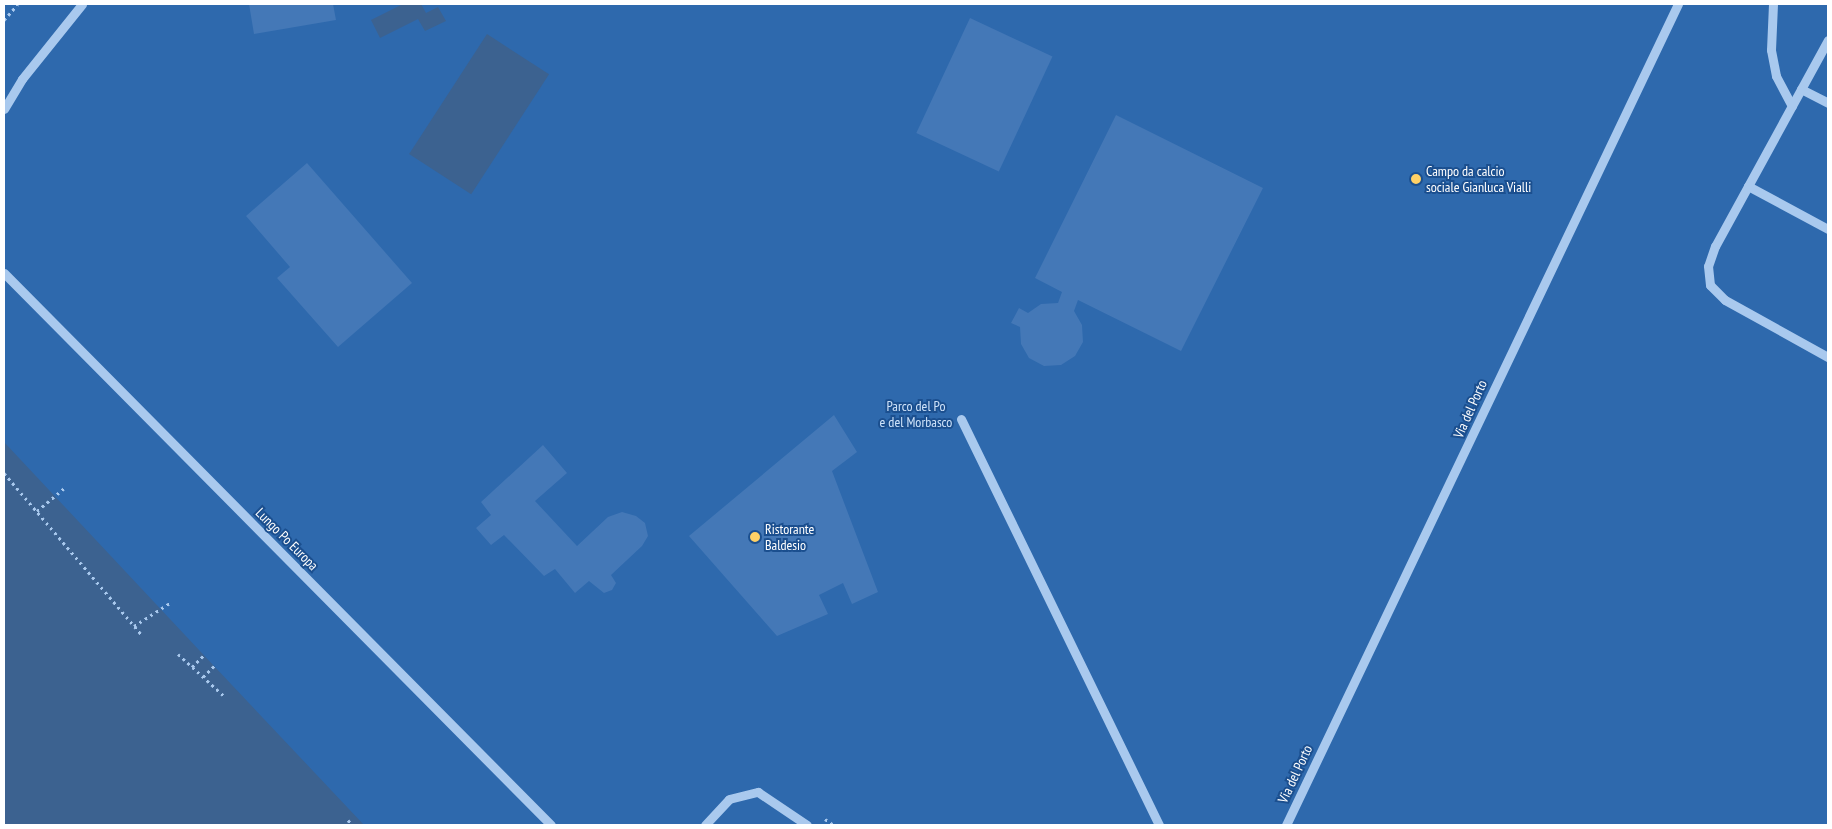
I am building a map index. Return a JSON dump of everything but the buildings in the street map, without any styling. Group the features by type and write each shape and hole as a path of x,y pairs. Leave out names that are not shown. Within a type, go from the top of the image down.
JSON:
{"street":[{"path":"4,108 22,79 82,4"},
{"name":"Via del Porto","path":"1286,825 1678,4"},
{"path":"1773,4 1772,50 1776,76 1792,106"},
{"path":"1828,40 1715,246 1708,266 1710,285 1725,300 1828,357"},
{"path":"1801,89 1828,103"},
{"path":"1748,186 1828,230"},
{"name":"Lungo Po Europa","path":"4,272 551,825"},
{"path":"961,419 1160,825"},
{"path":"705,825 729,799 758,792 804,825"}],"path":[{"path":"4,20 18,4"},
{"path":"4,473 142,635"},
{"path":"37,512 64,488"},
{"path":"134,626 170,603"},
{"path":"178,654 223,695"},
{"path":"192,668 204,655"},
{"path":"203,678 214,666"},
{"path":"348,820 352,825"}],"green space":[{"name":"Parco del Po e del Morbasco","path":"4,4 1828,4 1828,825 4,825"}],"shaded area":[{"path":"403,4 421,4 426,13 438,7 446,21 425,31 418,19 380,38 371,20"},
{"path":"487,34 549,74 471,194 409,154"},
{"path":"4,442 214,666 364,825 4,825"}],"place":[{"name":"Campo da calcio sociale Gianluca Vialli","path":"1416,179"},
{"name":"Ristorante Baldesio","path":"755,537"}]}
